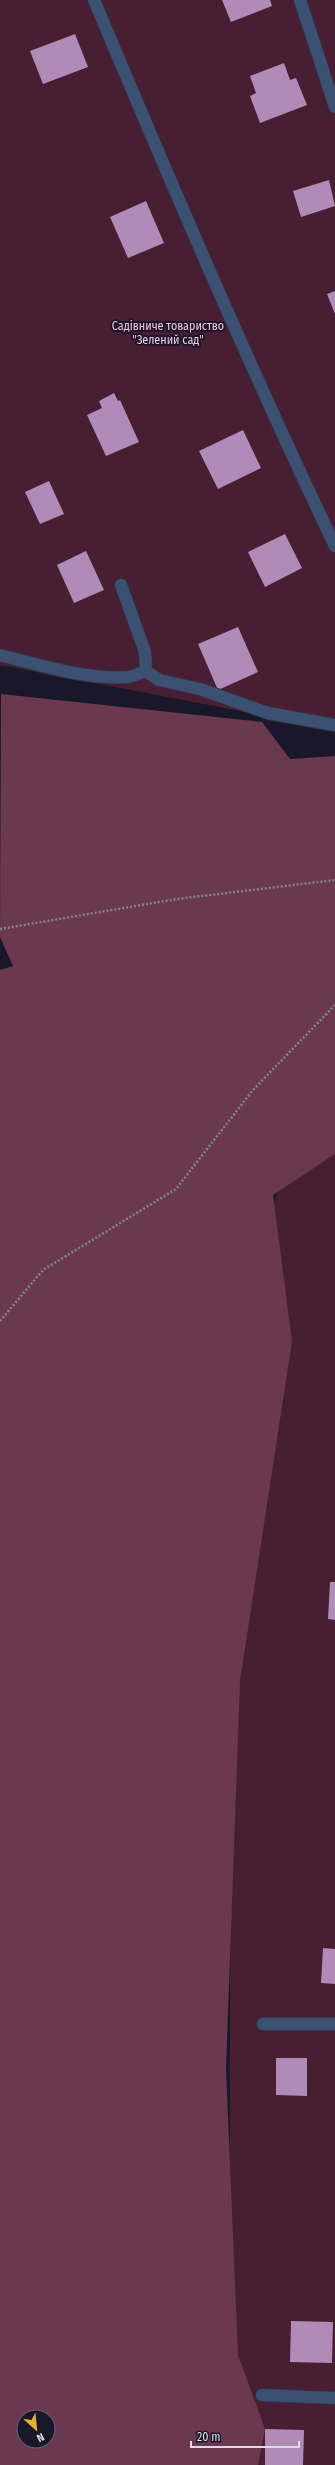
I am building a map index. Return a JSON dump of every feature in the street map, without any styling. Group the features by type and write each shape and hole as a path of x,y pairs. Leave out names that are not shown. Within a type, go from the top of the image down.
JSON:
{"street":[{"path":"94,0 178,198 286,442 335,546"},
{"path":"300,0 335,106"},
{"path":"121,585 145,652 146,671"},
{"path":"0,655 44,666 93,675 129,677 146,671"},
{"path":"146,671 159,680 200,689 268,713 335,725"},
{"path":"263,2024 335,2024"},
{"path":"262,2395 335,2398"}],"path":[{"path":"0,929 176,899 335,880"},
{"path":"0,1320 43,1270 176,1189 253,1090 335,1005"}],"green space":[{"name":"Садівниче товариство \"Зелений сад\"","path":"0,0 335,0 335,729 0,665"},
{"path":"335,1036 335,2465 232,2465 229,2358 231,1697 257,1257 325,1045"}],"shaded area":[{"path":"1,694 262,722 290,759 335,756 335,1154 273,1195 292,1341 240,1681 226,2069 238,2355 265,2429 258,2465 0,2465 0,970 13,966 0,937"}],"building":[{"path":"222,0 270,0 272,6 231,22"},
{"path":"75,34 88,67 43,84 30,51"},
{"path":"284,63 290,80 296,78 307,105 260,123 250,96 256,93 250,76"},
{"path":"329,180 335,206 301,217 293,191"},
{"path":"146,201 164,243 128,258 110,217"},
{"path":"335,291 335,314 327,294"},
{"path":"114,393 118,401 120,400 139,442 106,456 87,415 102,408 99,401"},
{"path":"243,430 261,468 218,489 199,451"},
{"path":"49,481 64,514 40,524 25,492"},
{"path":"285,534 302,568 265,587 248,552"},
{"path":"86,551 104,590 74,603 57,565"},
{"path":"238,627 258,672 218,690 198,644"},
{"path":"330,1582 335,1582 335,1620 328,1619"},
{"path":"323,1948 335,1949 335,1984 321,1983"},
{"path":"276,2058 307,2058 307,2096 276,2095"},
{"path":"291,2321 333,2322 332,2363 290,2362"},
{"path":"265,2429 304,2430 303,2465 265,2465"}]}
